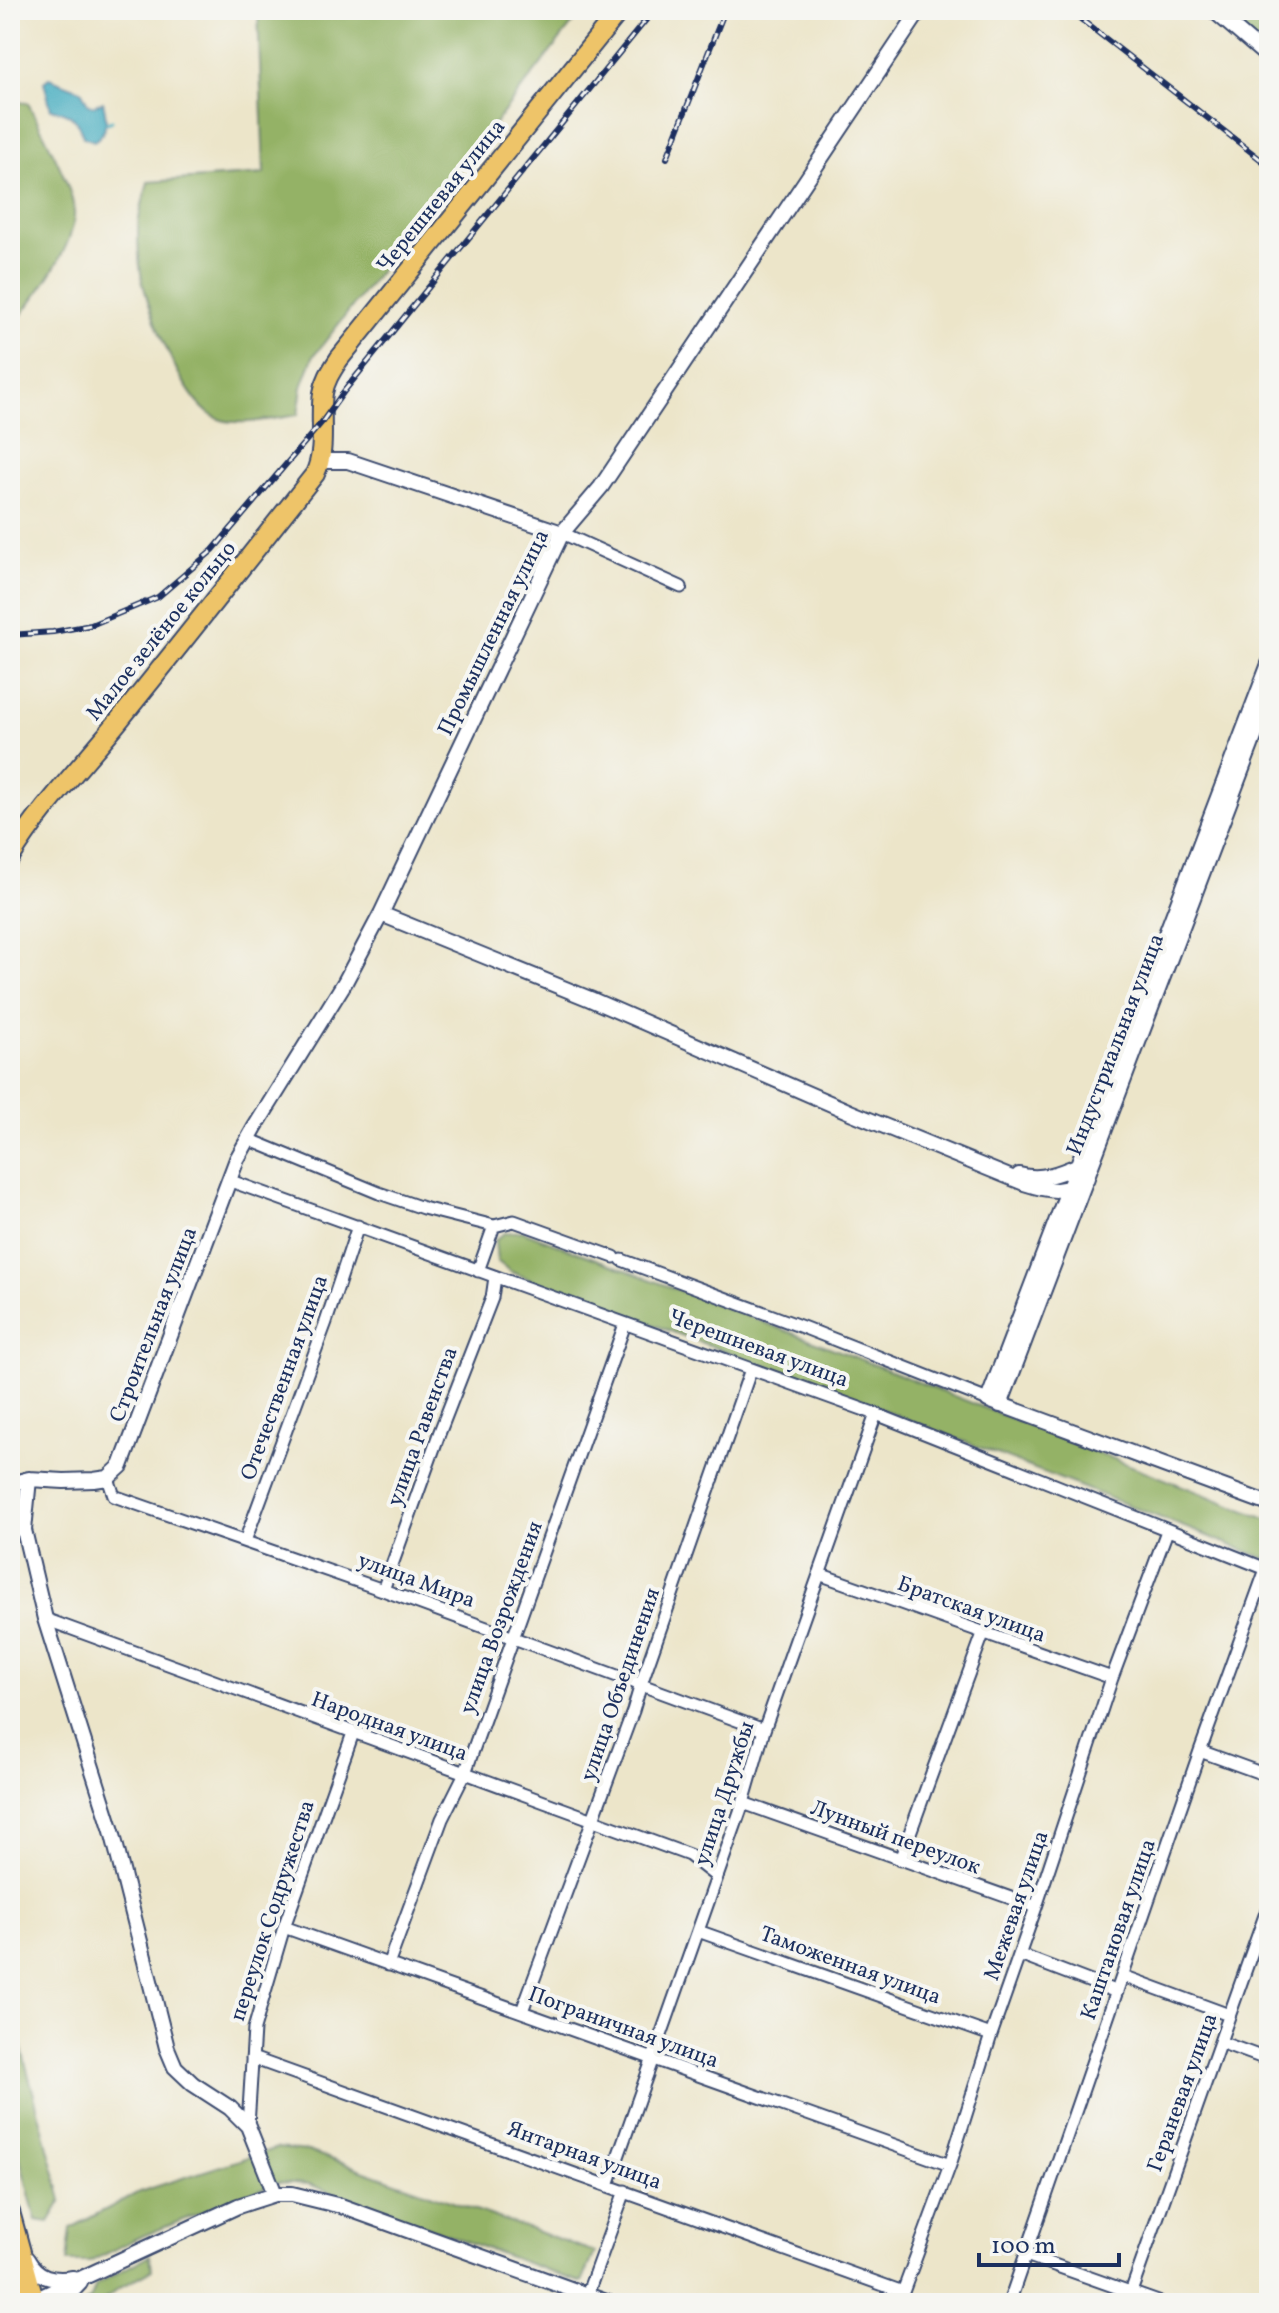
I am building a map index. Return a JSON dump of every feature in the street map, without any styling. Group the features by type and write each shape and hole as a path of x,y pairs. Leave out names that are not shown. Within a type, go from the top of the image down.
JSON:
{"main road":[{"name":"Черешневая улица","path":"321,461 323,393 339,359 620,10"},
{"name":"Малое зелёное кольцо","path":"10,858 77,767 117,723 315,474 321,461"},
{"path":"10,2212 32,2302"},
{"path":"10,2272 17,2296 32,2302"}],"street":[{"name":"Промышленная улица","path":"228,1180 248,1139 345,982 381,914 562,533 601,487 920,10"},
{"path":"1213,10 1269,58"},
{"path":"321,461 348,461 562,533 681,587"},
{"name":"Индустриальная улица","path":"994,1402 1241,755 1269,664"},
{"name":"Индустриальная улица","path":"1241,755 1269,698"},
{"path":"381,914 590,999 972,1163 1045,1190 1069,1189"},
{"path":"248,1139 423,1208 494,1226 514,1221 618,1258 1269,1504"},
{"path":"972,1163 1026,1177 1083,1172"},
{"path":"994,1402 1069,1189 1083,1172"},
{"name":"Черешневая улица","path":"228,1180 876,1414 1268,1570"},
{"name":"Строительная улица","path":"108,1478 121,1466 125,1457 201,1260 228,1180"},
{"name":"Отечественная улица","path":"245,1541 358,1226"},
{"path":"478,1271 494,1226"},
{"name":"улица Равенства","path":"383,1590 492,1298 495,1277"},
{"name":"улица Возрождения","path":"388,1965 442,1819 465,1773 625,1324"},
{"name":"улица Объединения","path":"522,2011 633,1711 751,1369"},
{"name":"улица Дружбы","path":"608,2185 876,1414"},
{"path":"10,1484 29,1479 64,1481 108,1478"},
{"name":"улица Мира","path":"108,1478 114,1496 514,1637 764,1730"},
{"path":"29,1479 24,1530 45,1619 112,1831 167,2048 175,2067 193,2084 230,2108 248,2126"},
{"name":"Межевая улица","path":"903,2292 950,2165 1112,1678 1167,1531"},
{"name":"Каштановая улица","path":"1009,2303 1200,1751 1268,1570"},
{"name":"Братская улица","path":"819,1574 1112,1678"},
{"name":"Народная улица","path":"45,1619 689,1855 717,1877"},
{"path":"900,1860 983,1634"},
{"name":"переулок Содружества","path":"275,2194 248,2126 254,2029 284,1927 353,1733"},
{"path":"1200,1751 1269,1776"},
{"name":"Лунный переулок","path":"743,1803 1036,1907"},
{"name":"Гераневая улица","path":"1131,2292 1269,1904"},
{"name":"Пограничная улица","path":"284,1927 950,2165"},
{"name":"Таможенная улица","path":"698,1931 991,2035"},
{"path":"1020,1955 1117,1992"},
{"path":"1123,1976 1229,2015"},
{"path":"1220,2042 1269,2060"},
{"name":"Янтарная улица","path":"252,2058 903,2292"},
{"path":"587,2295 625,2191"},
{"path":"32,2302 238,2206 275,2194 292,2194 341,2206 609,2303"},
{"path":"20,2248 32,2269 46,2277 70,2279 90,2275"},
{"path":"1026,2255 1161,2303"},
{"path":"61,2303 90,2275"},
{"path":"1265,2303 1269,2292"}],"green space":[{"path":"258,10 566,10 577,18 313,357 302,387 298,415 237,422 219,419 206,411 182,380 154,318 143,284 138,229 148,182 264,174"},
{"path":"1217,10 1269,10 1269,53"},
{"path":"10,101 28,103 62,172 74,211 73,225 61,257 10,329"},
{"path":"522,1231 837,1350 1269,1520 1269,1560 878,1408 511,1272 497,1261 495,1241 504,1233"},
{"path":"10,2005 62,2200 49,2222 36,2220 10,2121"},
{"path":"277,2148 308,2151 595,2252 582,2283 308,2184 278,2182 135,2239 90,2262 67,2262 71,2228 139,2192"},
{"path":"150,2255 152,2270 119,2288 100,2303 86,2303 91,2299 96,2285"}],"water":[{"path":"49,78 81,90 92,106 103,102 106,124 94,141 83,137 72,117 51,109 44,82"}],"waterway":[{"path":"107,123 112,121"}],"railway":[{"path":"10,635 91,625 158,597 213,550 322,422 654,10"},
{"path":"667,158 725,10"},
{"path":"1069,10 1269,166"}]}
